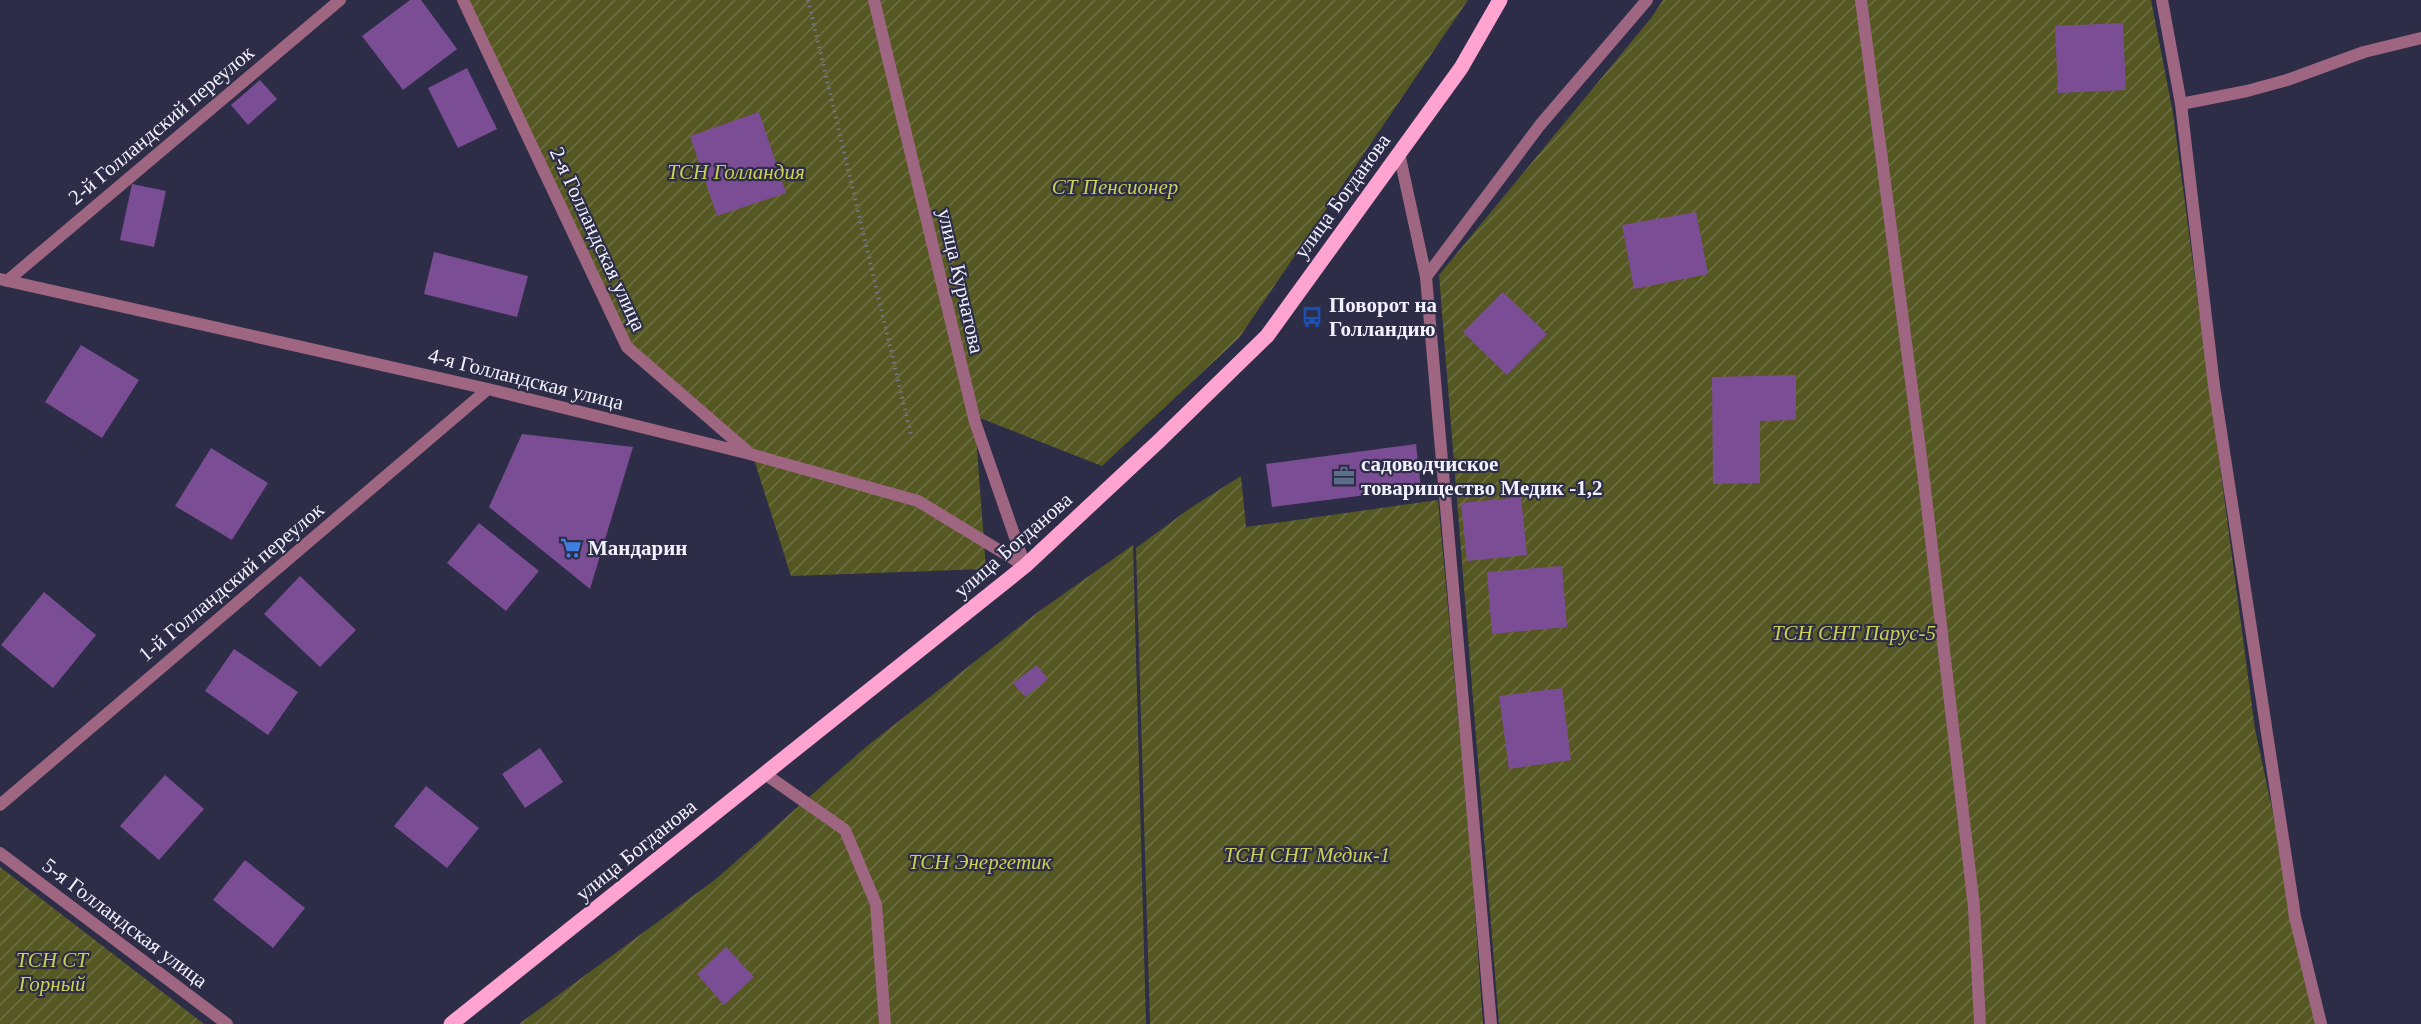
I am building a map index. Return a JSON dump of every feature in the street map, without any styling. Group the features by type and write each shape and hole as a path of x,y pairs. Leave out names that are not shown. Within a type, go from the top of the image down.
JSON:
{"main road":[{"name":"улица Богданова","path":"451,1024 1025,566 1267,336 1461,68 1500,0"}],"street":[{"name":"2-й Голландский переулок","path":"2,282 340,0"},
{"name":"2-я Голландская улица","path":"463,0 627,347 750,454"},
{"name":"улица Курчатова","path":"874,0 975,422 1025,566"},
{"path":"1426,277 1540,125 1647,0"},
{"path":"1861,0 1938,598 1974,907 1980,1024"},
{"path":"2162,0 2181,104 2214,386 2295,917 2321,1024"},
{"path":"2181,104 2247,92 2287,81 2364,52 2421,38"},
{"path":"1399,153 1426,277 1491,1024"},
{"name":"4-я Голландская улица","path":"2,282 488,389 750,454 918,501 1025,566"},
{"name":"1-й Голландский переулок","path":"0,805 488,389"},
{"path":"765,774 845,830 876,904 885,1024"},
{"name":"5-я Голландская улица","path":"0,853 227,1024"}],"path":[{"path":"808,0 911,435"}],"green space":[{"name":"ТСН Голландия","path":"467,0 868,0 975,422 986,569 791,576 751,450 630,346"},
{"name":"СТ Пенсионер","path":"875,0 1468,0 1239,338 1102,466 980,418"},
{"name":"ТСН СНТ Парус-5","path":"1663,0 2151,0 2173,113 2255,729 2318,1024 1499,1024 1439,275 1651,18"},
{"name":"ТСН СНТ Медик-1","path":"1241,476 1246,527 1438,500 1470,843 1483,1024 1150,1024 1136,548 1189,509"},
{"name":"ТСН Энергетик","path":"1133,545 1146,1024 519,1024 716,879 867,746 1038,612"},
{"name":"ТСН СТ Горный","path":"0,867 204,1024 0,1024"}],"building":[{"path":"410,0 421,0 457,49 403,90 362,36"},
{"path":"2123,23 2126,90 2058,93 2055,26"},
{"path":"467,68 497,129 458,148 428,88"},
{"path":"260,80 277,99 248,125 231,105"},
{"path":"759,112 786,193 717,216 690,136"},
{"path":"132,184 166,191 154,247 120,240"},
{"path":"1696,212 1708,274 1634,289 1622,225"},
{"path":"434,252 528,276 517,317 424,294"},
{"path":"1503,292 1547,334 1507,375 1463,332"},
{"path":"81,345 139,380 102,438 45,402"},
{"path":"1796,375 1796,420 1760,421 1760,483 1713,484 1712,377"},
{"name":"Мандарин","path":"522,434 633,447 590,589 489,507"},
{"name":"садоводчиское товарищество Медик -1,2","path":"1416,444 1421,488 1272,507 1266,464"},
{"path":"211,448 268,483 232,540 175,506"},
{"path":"1521,497 1527,555 1467,561 1461,503"},
{"path":"479,523 539,571 506,611 447,563"},
{"path":"1562,566 1567,627 1492,634 1487,572"},
{"path":"300,576 356,630 320,667 264,614"},
{"path":"44,592 96,635 53,688 1,645"},
{"path":"234,649 298,692 268,735 205,691"},
{"path":"1037,665 1048,679 1025,697 1013,683"},
{"path":"1562,688 1571,760 1509,769 1499,696"},
{"path":"540,748 563,782 525,808 502,774"},
{"path":"165,775 204,809 159,860 120,826"},
{"path":"426,786 479,828 447,868 394,826"},
{"path":"245,860 305,908 273,948 213,900"},
{"path":"726,947 754,977 724,1005 697,974"}],"place":[{"name":"Поворот на Голландию","path":"1312,317"},
{"name":"садоводчиское товарищество Медик -1,2","path":"1344,476"},
{"name":"Мандарин","path":"571,548"}]}
